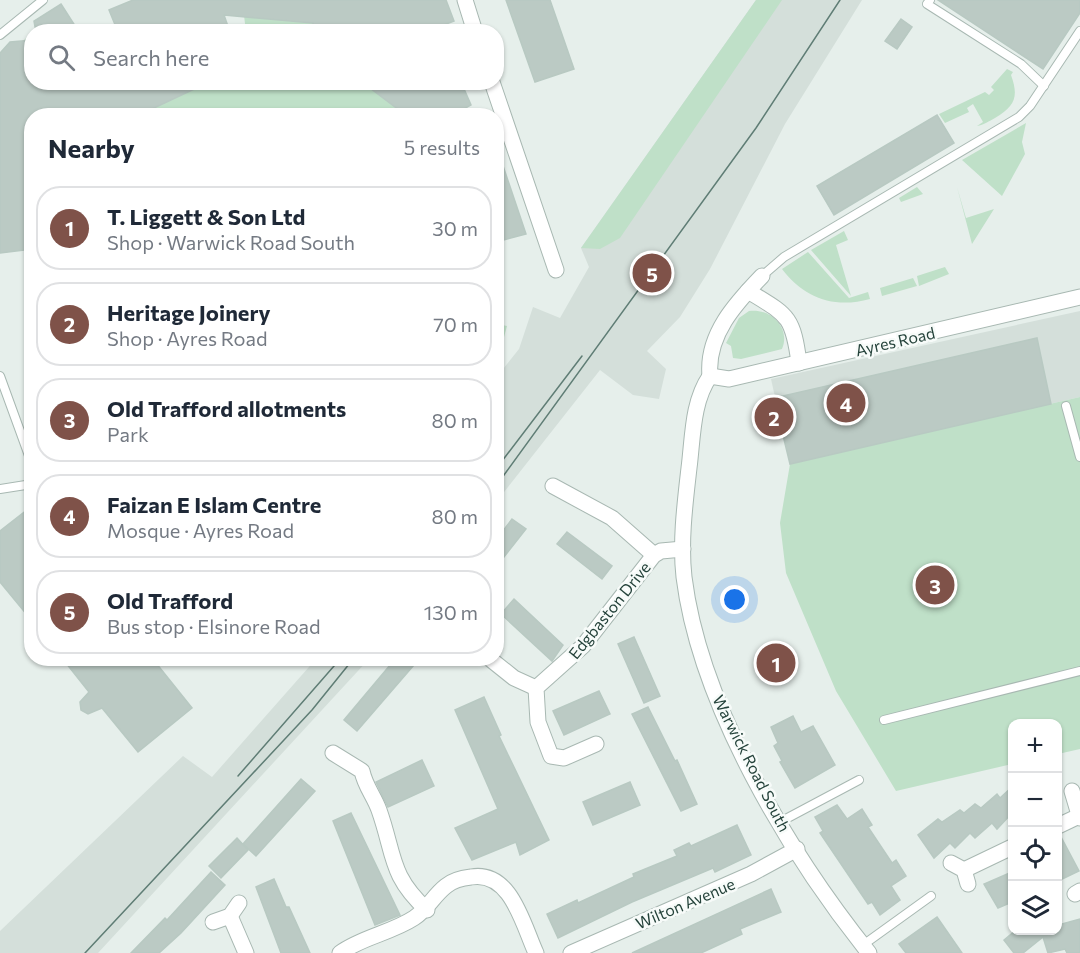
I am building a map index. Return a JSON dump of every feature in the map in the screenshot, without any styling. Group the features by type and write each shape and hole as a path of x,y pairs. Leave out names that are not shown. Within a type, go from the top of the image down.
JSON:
{"street":[{"path":"465,0 472,24"},
{"path":"495,90 501,108"},
{"path":"504,117 556,270"},
{"name":"Warwick Road South","path":"762,276 722,326 708,360 710,376 702,388 697,406 686,495 683,549 688,603 705,666 722,711 780,822 866,949"},
{"path":"748,291 787,317 795,335 799,363"},
{"name":"Ayres Road","path":"710,376 729,379 1080,297"},
{"name":"Edgbaston Drive","path":"553,486 612,519 654,555"},
{"name":"Edgbaston Drive","path":"536,688 583,646 654,555 661,551 683,549"},
{"path":"499,666 514,678 536,688 538,722 551,756 564,758 596,744"},
{"path":"333,753 362,771 365,784 378,809 399,878 408,893 427,910"},
{"path":"1062,824 1080,817 1072,791"},
{"name":"Wilton Avenue","path":"571,953 751,874 797,849"},
{"path":"961,872 1008,849"},
{"path":"340,953 351,945 409,922 427,910 444,888 454,881 480,875 490,878 506,889 536,953"},
{"path":"213,922 235,910 246,953"}],"lane":[{"path":"0,34 43,0"},
{"path":"34,6 48,0"},
{"path":"930,0 927,4 1021,64 1044,86"},
{"path":"762,276 784,257 1019,117 1044,86 1080,32"},
{"path":"0,376 24,442"},
{"path":"1066,406 1080,457"},
{"path":"0,489 24,485"},
{"path":"884,720 1080,671"},
{"path":"780,822 859,780"},
{"path":"866,949 931,896"}],"shaded area":[{"path":"756,0 862,0 785,124 710,269 680,317 647,351 666,369 659,399 633,395 600,370 504,492 504,368 519,349 533,307 560,318 589,267 581,248"},
{"path":"1080,311 1080,397 790,464 771,379"},
{"path":"310,666 363,666 98,953 0,953 0,931 183,756 212,777"}],"green space":[{"path":"756,0 782,0 620,238 600,249 581,248"},
{"path":"243,8 362,24 245,24"},
{"path":"24,40 24,90 464,90 471,105 466,108 24,108 24,250 0,253 0,53 10,42 17,46"},
{"path":"1007,69 1013,72 1011,75 1015,95 1007,109 995,118 977,126 983,122 973,104 967,108 969,112 945,123 939,114 985,92 989,95 994,90 991,87"},
{"path":"1026,123 1022,142 1025,154 1002,196 962,160"},
{"path":"917,187 923,194 901,202 899,198"},
{"path":"957,187 966,218 994,209 972,244"},
{"path":"844,231 848,240 836,245 851,296 811,250"},
{"path":"808,252 849,298 868,292 870,299 857,302 832,302 810,294 800,287 782,269"},
{"path":"945,267 949,274 919,286 917,276"},
{"path":"913,278 917,286 882,296 880,288"},
{"path":"749,311 765,313 777,321 784,334 782,349 741,359 733,358 731,346 726,343 739,318"},
{"path":"1080,397 1080,749 1062,753 1062,719 1008,719 1008,765 896,791 836,691 786,573 780,523 790,464"}],"building":[{"path":"133,0 446,0 454,21 446,24 313,24 224,15 227,24 115,24 109,10"},
{"path":"506,0 550,0 574,69 535,82"},
{"path":"938,0 1080,0 1080,13 1043,69"},
{"path":"61,4 74,24 35,24 34,21"},
{"path":"901,19 912,27 897,49 885,41"},
{"path":"24,41 24,90 192,90 154,108 24,108 24,250 0,253 0,53 10,42"},
{"path":"373,90 464,90 471,105 466,108 396,108"},
{"path":"937,115 954,143 834,215 817,186"},
{"path":"504,169 526,234 504,240"},
{"path":"1037,338 1051,404 790,464 774,398"},
{"path":"24,512 24,611 0,582 0,531"},
{"path":"512,519 526,529 504,557 504,530"},
{"path":"567,532 612,566 602,579 557,544"},
{"path":"514,599 563,645 552,661 504,617 504,611"},
{"path":"634,637 660,696 644,703 618,644"},
{"path":"68,666 158,666 192,708 138,752 102,708 88,714 81,710 80,702 89,692"},
{"path":"389,666 413,666 357,731 344,720"},
{"path":"599,691 610,714 564,735 553,711"},
{"path":"484,697 501,735 499,736 549,840 520,855 516,842 472,860 455,828 498,809 455,710"},
{"path":"648,707 675,761 677,760 697,804 681,811 632,714"},
{"path":"793,716 801,732 813,726 835,765 795,788 780,762 782,761 774,746 778,743 771,727"},
{"path":"422,760 434,786 388,807 376,782"},
{"path":"301,779 315,791 256,856 243,844"},
{"path":"630,782 640,805 593,825 583,802"},
{"path":"1008,791 1008,817 997,829 992,823 975,838 970,833 955,848 950,843 934,858 918,835 938,819 942,822 960,810 964,813 975,804 981,808 997,794 1000,798"},
{"path":"837,805 847,819 862,809 872,825 868,827 892,863 896,860 906,876 891,886 900,900 880,915 872,902 868,904 820,833 823,831 815,817"},
{"path":"351,813 400,915 375,925 333,821"},
{"path":"737,825 751,855 715,872 713,868 632,902 558,938 547,914 577,900 578,903 634,877 633,874 677,856 674,850 689,843 691,846"},
{"path":"237,838 248,850 221,878 209,866"},
{"path":"1062,839 1079,871 1062,879"},
{"path":"211,872 225,885 181,933 159,953 131,953 165,918 167,920"},
{"path":"1008,874 1008,904 998,908 984,884"},
{"path":"274,879 310,953 281,953 256,887"},
{"path":"771,889 781,912 740,929 742,934 701,953 632,953"},
{"path":"937,917 962,953 906,953 899,944"},
{"path":"1080,919 1080,953 1067,953 1065,949 1048,953 1043,937 1023,953 1014,953 1004,940 1010,935 1062,935 1062,924"}],"tram line":[{"path":"504,475 756,128 840,0"},
{"path":"504,458 582,356"},
{"path":"238,776 334,666"},
{"path":"85,953 312,710 348,666"}],"place":[{"name":"Old Trafford","path":"652,273"},
{"name":"Faizan E Islam Centre","path":"846,403"},
{"name":"Heritage Joinery","path":"774,417"},
{"name":"Old Trafford allotments","path":"935,585"},
{"name":"T. Liggett & Son Ltd","path":"776,663"}]}
